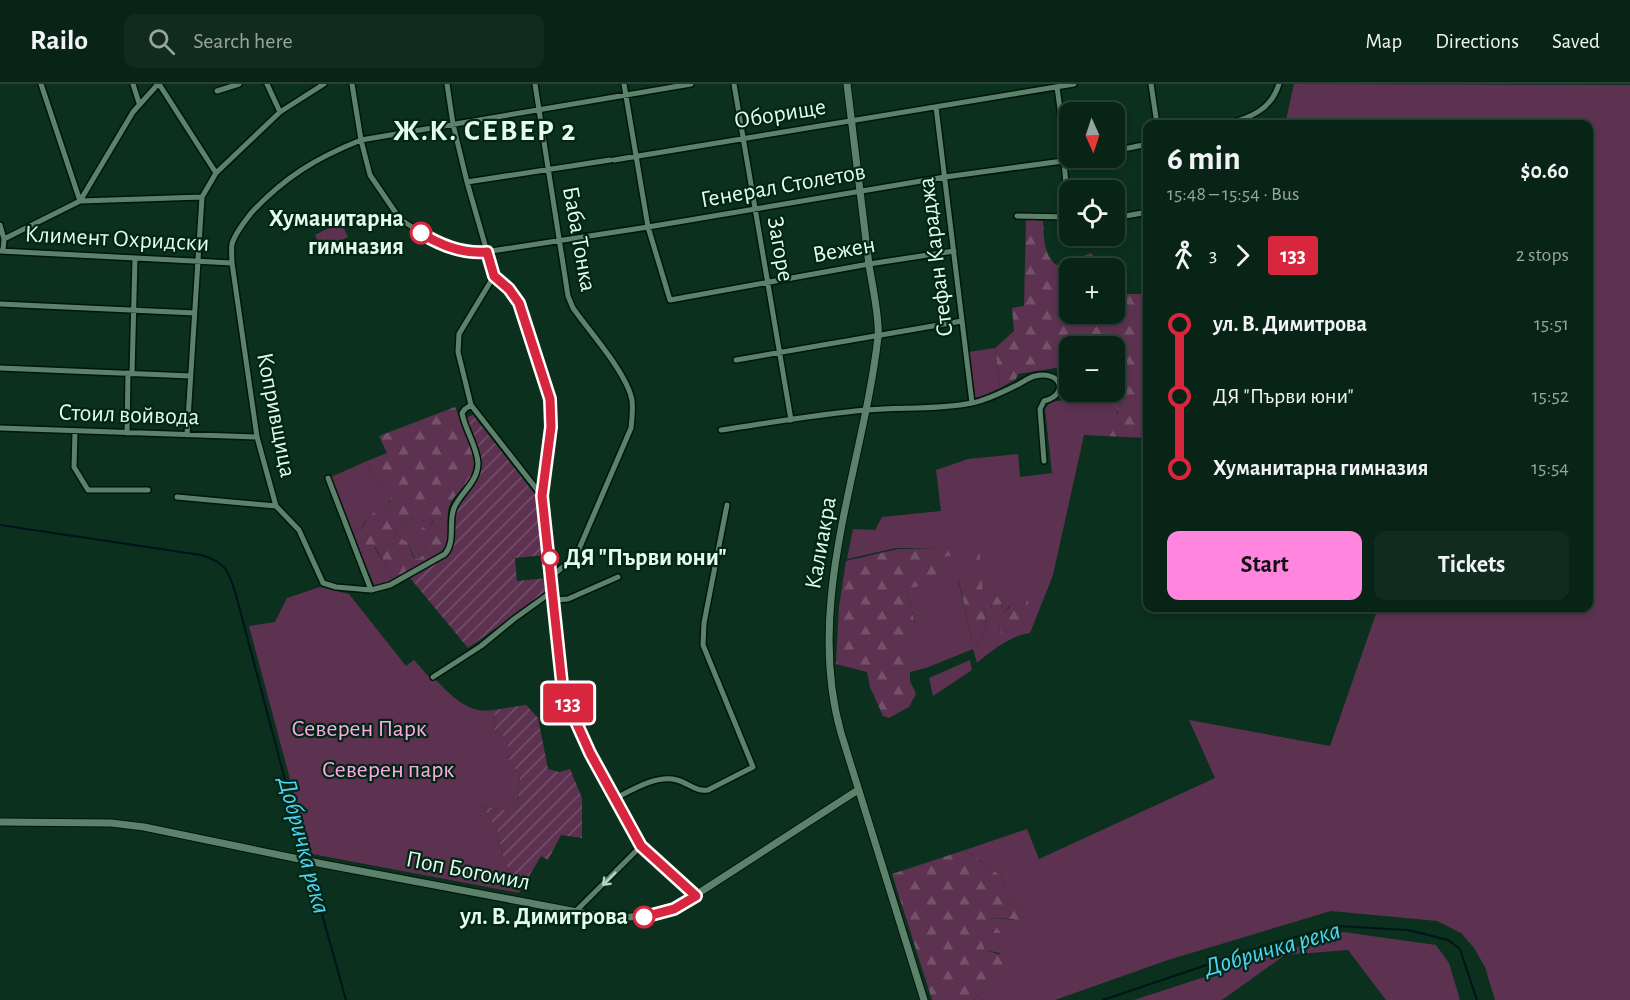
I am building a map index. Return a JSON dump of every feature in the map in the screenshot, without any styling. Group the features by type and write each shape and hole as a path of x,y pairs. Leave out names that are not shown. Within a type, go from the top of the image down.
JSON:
{"street":[{"path":"41,84 80,201"},
{"path":"133,84 139,103"},
{"path":"80,201 139,103 158,84 216,173"},
{"path":"217,91 239,84"},
{"path":"267,84 280,112"},
{"path":"187,435 202,197 216,173 280,112 316,86 324,84"},
{"name":"Генерал Столетов","path":"352,84 361,140 370,175 400,219 430,239 463,250 487,252 945,177 1059,163"},
{"path":"447,84 453,124 467,182 494,276 509,289 519,303 550,399 551,427 542,496 563,693 614,799 641,846 696,896"},
{"name":"Баба Тонка","path":"535,84 568,296 573,308 621,374 628,388 632,415 631,428 576,556 552,576"},
{"path":"624,84 648,227"},
{"name":"Копривщица","path":"471,405 462,413 477,457 477,471 473,481 455,505 451,520 449,548 445,554 390,585 371,590 336,587 323,583 299,530 276,506 256,437 232,263 232,243 238,231 272,191 300,170 329,153 361,140 691,84"},
{"name":"Загоре","path":"734,84 791,420"},
{"name":"Калиакра","path":"847,84 878,335 832,587 828,631 831,691 858,790 924,1000"},
{"name":"Оборище","path":"467,182 1074,84"},
{"path":"1151,84 1156,120"},
{"path":"1242,120 1264,108 1276,93 1279,84"},
{"path":"1057,87 1059,104"},
{"name":"Стефан Караджа","path":"936,107 972,403"},
{"path":"1125,149 1143,145"},
{"path":"4,239 80,201 202,197"},
{"path":"1125,216 1143,213"},
{"path":"1017,216 1059,217"},
{"path":"0,225 4,239 2,251"},
{"name":"Вежен","path":"648,227 670,300 954,251"},
{"name":"Климент Охридски","path":"2,251 232,263"},
{"path":"127,433 135,258"},
{"path":"494,276 464,324 458,338 458,352 471,405 542,496"},
{"path":"0,304 195,313"},
{"path":"736,360 962,321"},
{"path":"0,368 191,376"},
{"path":"721,430 865,410 972,403 1036,376 1050,374 1058,380 1058,396 1044,401 1040,409 1044,461"},
{"name":"Стоил войвода","path":"0,428 256,437"},
{"path":"75,431 74,467 88,490 148,490"},
{"name":"Копривщица","path":"328,478 371,590"},
{"path":"177,496 276,506"},
{"path":"614,799 646,784 668,778 681,781 701,791 708,790 753,767 703,645 704,623 727,505"},
{"path":"554,600 568,599 618,577"},
{"path":"433,677 481,646 553,591"},
{"name":"Поп Богомил","path":"0,822 111,823 153,829 609,918 631,918 652,916 674,909 858,790"},
{"path":"576,911 641,846"}],"green space":[{"path":"1294,84 1630,85 1630,1000 1495,1000 1485,967 1474,948 1461,933 1437,921 1331,911 1168,960 1055,1000 973,1000 985,990 1000,953 985,950 981,938 986,932 1000,933 988,919 1029,921 1029,914 1010,896 1000,875 965,850 1027,829 1039,859 1215,778 1189,720 1330,746 1377,612 1593,612 1593,120 1286,120"},
{"path":"1026,219 1043,221 1046,250 1052,261 1059,265 1059,324 1125,324 1125,294 1143,294 1143,438 1084,435 1117,421 1118,411 1112,402 1125,402 1125,336 1059,336 1059,367 1018,374 1016,379 1000,388 995,348 1014,331 1012,308 1024,306"},
{"path":"341,222 348,237 322,249 315,235"},
{"path":"1091,253 1096,258 1080,258 1081,257"},
{"path":"995,348 1000,388 975,397 969,352"},
{"path":"1050,402 1112,402 1118,417 1117,422 1084,435 1053,575 1030,633 1009,640 977,663 973,649 910,672 910,634 916,626 899,564 971,548 976,575 958,579 973,645 976,648 986,629 978,546 940,549 896,548 847,559 853,529 875,530 882,517 941,511 936,470 968,459 1018,454 1020,477 1052,473 1045,409","holes":["1001,602 1002,610 1005,612 1011,604 1000,633 991,606"]},
{"path":"455,407 475,459 472,476 450,504 448,536 444,548 440,553 393,581 375,547 361,554 354,536 369,516 380,509 390,507 391,495 376,482 367,461 387,453 379,436","holes":["411,519 418,522 433,520 432,524 422,528 415,542 426,548 419,559 414,558 407,542 398,536 396,529"]},
{"path":"473,415 538,498 545,555 515,558 517,581 547,578 548,591 468,648 410,578 450,553 452,549 455,512 474,485 480,469 478,452 465,418"},
{"path":"367,461 376,482 391,495 390,507 371,515 359,533 354,536 331,477"},
{"path":"411,519 418,522 433,520 421,545 426,548 419,560 415,558 407,542 398,536 396,529"},
{"path":"979,546 986,629 976,648 973,645 958,577 974,573 970,552 939,558 944,580 906,589 916,627 910,634 910,681 916,694 909,707 889,718 883,716 870,687 867,672 836,664 839,607 846,561 898,549 940,549"},
{"path":"374,547 387,566 393,581 375,587 361,554"},
{"name":"Северен Парк","path":"320,587 349,594 406,666 414,660 428,676 433,677 460,702 475,709 494,710 495,731 506,739 509,759 520,775 518,802 507,810 483,806 497,831 504,860 519,893 312,854 309,850 249,626 275,622 287,598"},
{"path":"997,596 1005,612 1020,596 1028,600 1028,616 1011,639 1003,637 996,619 990,599"},
{"path":"970,660 972,670 933,696 929,678"},
{"path":"526,705 538,718 548,769 559,772 570,769 582,798 582,838 561,835 548,860 541,856 519,893 504,860 497,831 483,806 507,810 518,802 520,775 509,759 506,739 495,731 494,710"},
{"path":"965,850 1000,875 1010,896 1029,914 1029,922 1004,918 989,919 1001,933 986,933 981,938 985,950 1012,958 1014,965 973,1000 932,1000 892,874"},
{"path":"1343,932 1436,945 1449,963 1460,1000 1386,1000 1348,950 1285,955 1222,1000 1134,1000"}],"waterway":[{"name":"Добричка река","path":"0,525 201,555 216,561 225,569 236,595 306,859"},
{"name":"Добричка река","path":"308,864 346,1000"},
{"name":"Добричка река","path":"1103,1000 1263,946 1336,926 1408,930 1448,940 1460,949 1477,1000"}],"bus line":[{"name":"133","path":"421,233 430,239 463,250 487,252 494,276 509,289 519,303 550,399 551,427 542,496 563,693 590,753 641,846 696,896 674,909 644,917"}],"place":[{"name":"Хуманитарна гимназия","path":"421,233"},
{"name":"ДЯ \"Първи юни\"","path":"550,558"},
{"name":"ул. В. Димитрова","path":"644,917"}],"district":[{"name":"Ж.К. СЕВЕР 2","path":"485,131"}],"park label":[{"name":"Северен парк","path":"388,770"}]}
